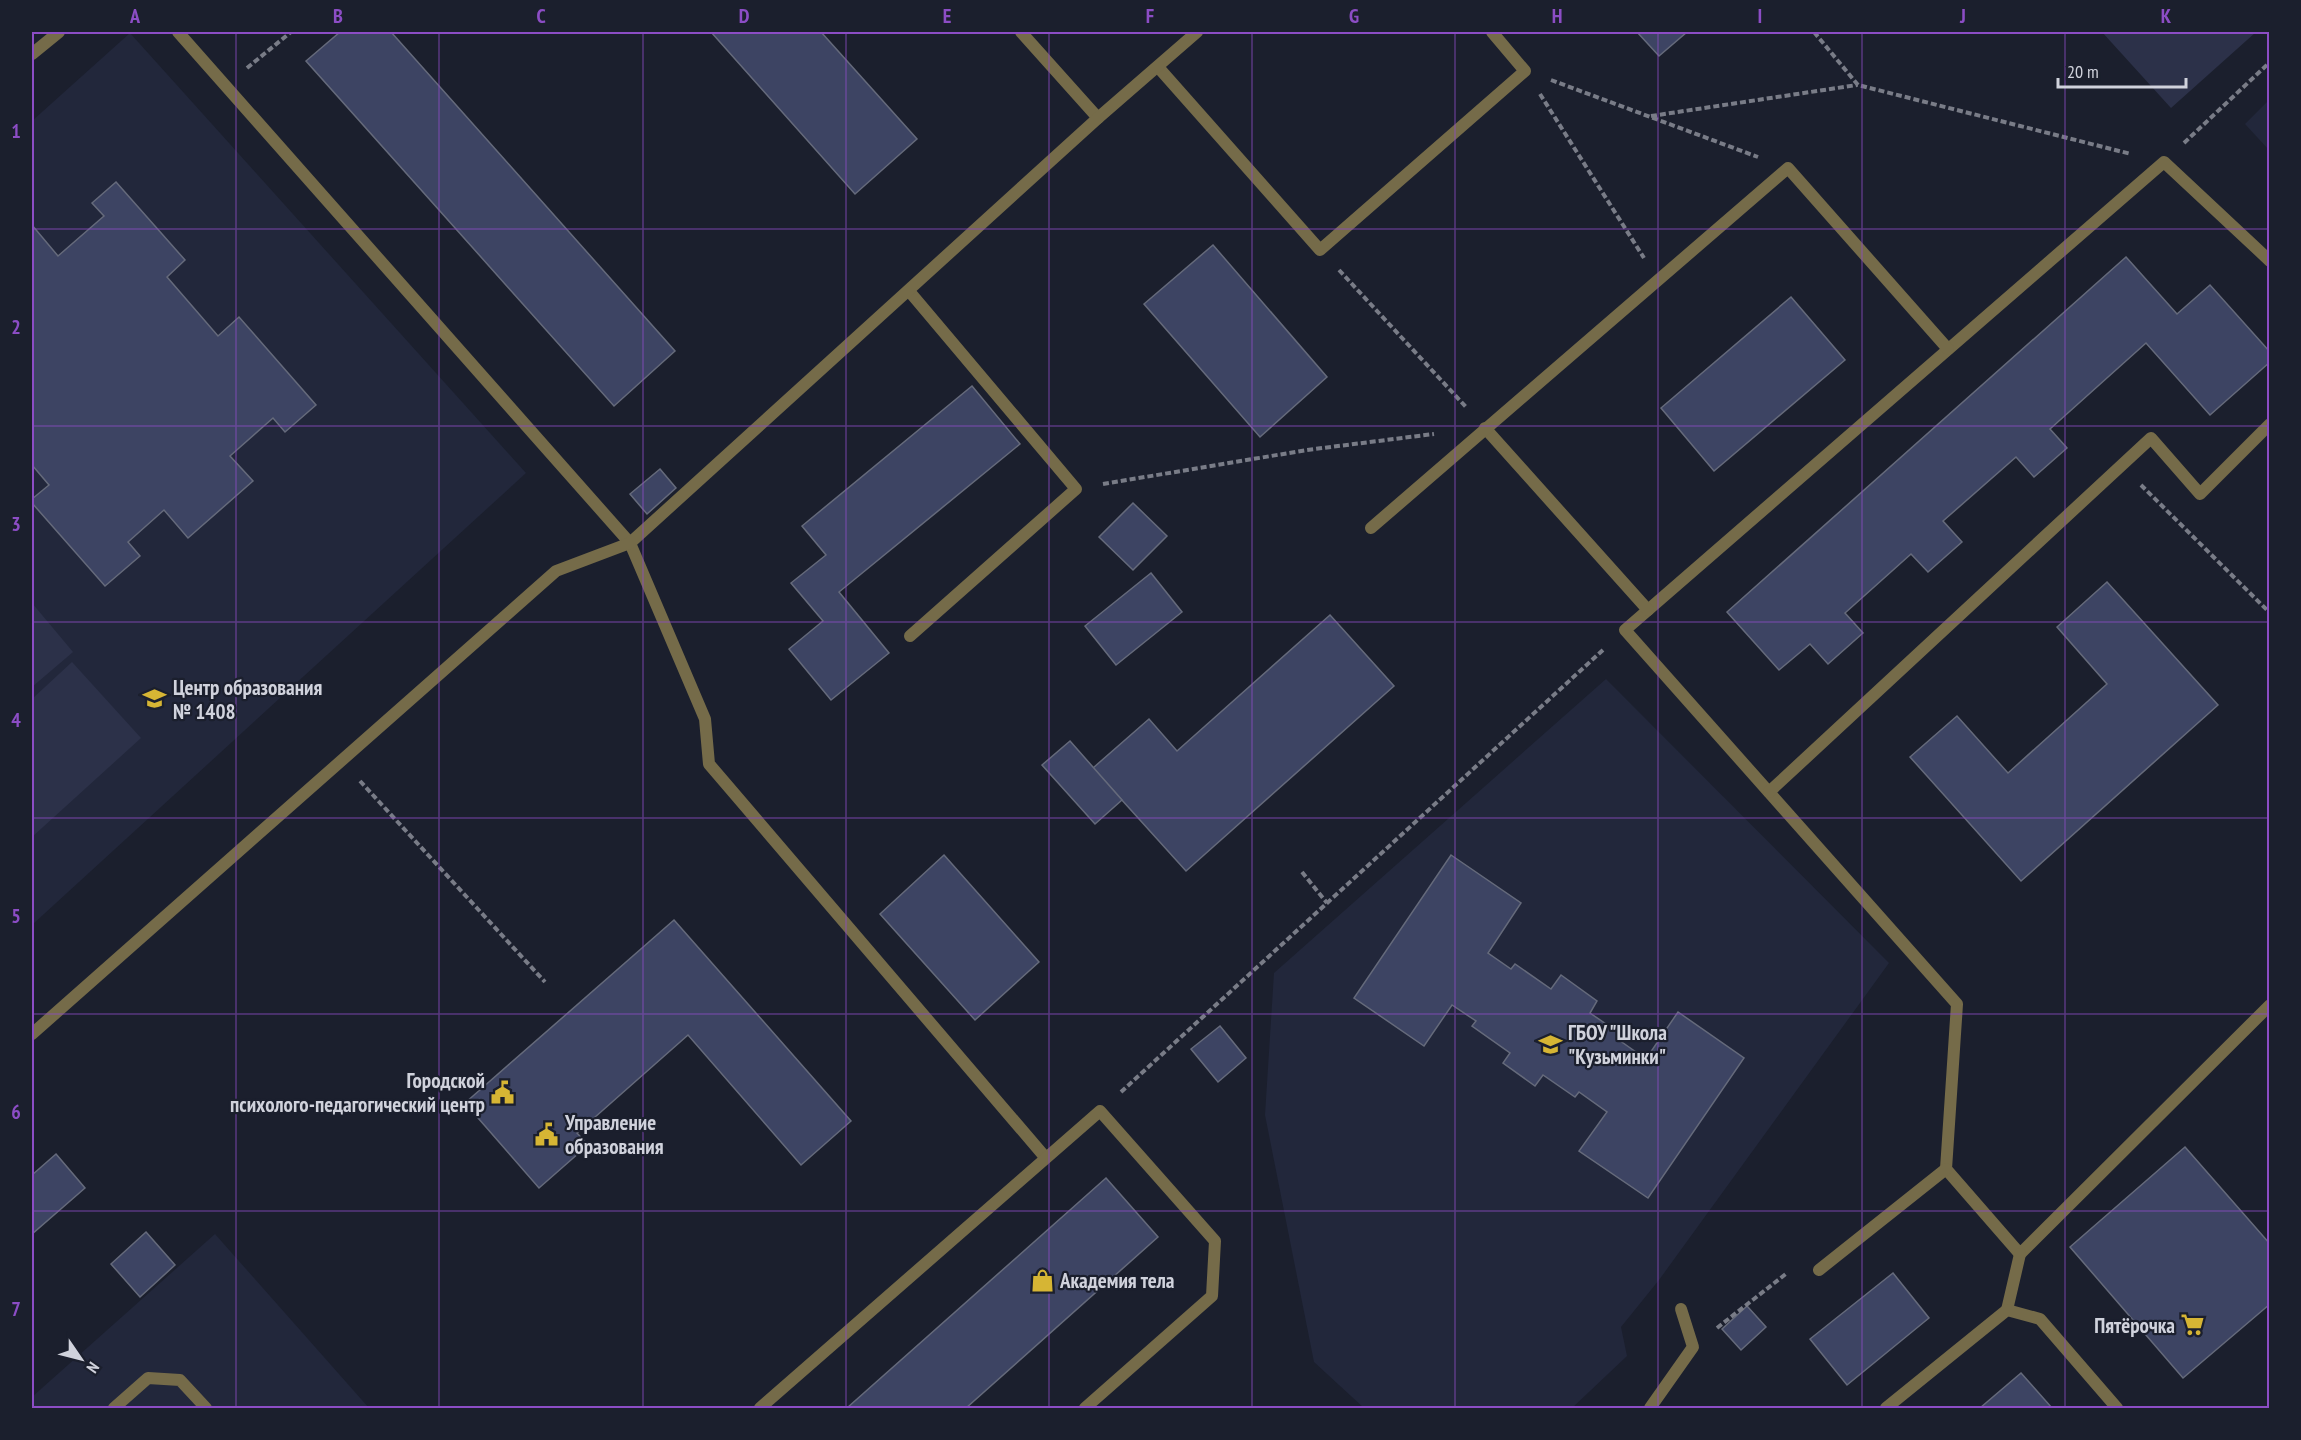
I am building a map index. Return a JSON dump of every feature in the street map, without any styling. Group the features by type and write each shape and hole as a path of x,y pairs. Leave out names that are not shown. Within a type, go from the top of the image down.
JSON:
{"lane":[{"path":"32,54 59,32"},
{"path":"178,32 630,543 705,719 708,764 1045,1157"},
{"path":"1021,32 1098,118"},
{"path":"32,1034 556,571 630,543 1098,118 1197,32"},
{"path":"1158,67 1320,250 1525,71 1492,32"},
{"path":"2020,1254 1947,1169 1958,1004 1625,630 2164,162 2270,261"},
{"path":"1371,528 1788,168 1948,349"},
{"path":"909,291 1076,489 910,636"},
{"path":"1769,792 2151,438 2200,494 2270,424"},
{"path":"1485,428 1648,610"},
{"path":"1886,1408 2007,1310 2020,1254 2270,1005"},
{"path":"760,1408 1100,1111 1215,1240 1212,1296 1085,1408"},
{"path":"1819,1270 1947,1169"},
{"path":"1650,1408 1693,1347 1681,1310"},
{"path":"2007,1310 2040,1319 2117,1408"},
{"path":"114,1408 148,1378 180,1380 206,1408"}],"path":[{"path":"226,86 291,32"},
{"path":"1815,32 1858,85"},
{"path":"1651,116 1858,85 2164,162 2270,62"},
{"path":"1525,71 1788,168"},
{"path":"1525,71 1658,280"},
{"path":"1320,250 1485,428"},
{"path":"1076,489 1307,450 1438,434"},
{"path":"2121,466 2270,613"},
{"path":"1100,1111 1625,630"},
{"path":"341,761 544,982"},
{"path":"1302,872 1326,903"},
{"path":"1693,1347 1787,1273"}],"shaded area":[{"path":"2102,32 2256,32 2171,108"},
{"name":"Центр образования № 1408","path":"130,33 526,473 32,925 32,121"},
{"path":"2269,100 2269,150 2245,124"},
{"path":"32,603 73,652 32,687"},
{"path":"72,662 141,738 32,837 32,699"},
{"name":"ГБОУ \"Школа \"Кузьминки\"","path":"1606,679 1889,963 1659,1280 1621,1327 1627,1356 1572,1408 1364,1408 1314,1362 1265,1115 1274,973"},
{"path":"215,1234 369,1408 32,1408 32,1397"}],"building":[{"path":"340,32 391,32 675,351 614,406 306,61"},
{"path":"711,32 821,32 917,139 855,194"},
{"path":"1637,32 1687,32 1659,56"},
{"path":"116,182 185,260 167,277 218,336 239,317 316,405 285,432 273,418 230,456 253,481 188,538 164,510 128,542 140,556 105,586 32,503 32,499 49,485 32,465 32,225 58,256 104,216 92,203"},
{"path":"1213,245 1327,377 1260,437 1144,304"},
{"path":"2126,257 2177,314 2210,285 2270,352 2270,362 2210,415 2146,343 2050,429 2067,448 2034,477 2016,457 1943,521 1962,542 1928,572 1911,554 1845,613 1863,633 1828,664 1810,644 1779,670 1727,612"},
{"path":"1791,297 1845,360 1714,471 1661,408"},
{"path":"972,386 1020,444 839,592 889,653 831,700 789,649 823,621 791,583 826,555 802,526"},
{"path":"660,469 676,488 647,514 630,494"},
{"path":"1133,503 1167,536 1133,570 1099,537"},
{"path":"1151,573 1182,612 1116,665 1085,626"},
{"path":"2107,582 2218,705 2021,881 1910,757 1957,716 2008,773 2107,684 2057,627"},
{"path":"1330,615 1394,686 1186,871 1093,768 1149,719 1177,751"},
{"path":"1070,741 1122,800 1095,824 1042,765"},
{"path":"944,855 1039,962 975,1020 880,914"},
{"path":"1451,855 1521,903 1488,953 1511,969 1515,964 1551,989 1561,975 1597,1001 1590,1013 1622,1035 1619,1040 1646,1059 1678,1012 1744,1058 1648,1198 1579,1151 1607,1112 1579,1092 1575,1097 1543,1075 1535,1086 1503,1063 1510,1053 1472,1026 1476,1021 1452,1005 1424,1046 1354,998"},
{"path":"674,920 851,1121 801,1165 688,1035 577,1133 588,1145 539,1188 465,1103"},
{"path":"1220,1026 1246,1058 1218,1082 1191,1049"},
{"path":"2185,1147 2270,1244 2270,1304 2183,1378 2070,1247"},
{"path":"56,1154 85,1188 32,1234 32,1175"},
{"path":"1106,1178 1158,1237 966,1408 847,1408"},
{"path":"146,1232 175,1265 140,1297 111,1264"},
{"path":"1893,1273 1929,1318 1847,1385 1810,1339"},
{"path":"1747,1306 1766,1327 1741,1350 1722,1329"},
{"path":"2021,1373 2052,1408 1980,1408"}],"place":[{"name":"Центр образования № 1408","path":"155,699"},
{"name":"ГБОУ \"Школа \"Кузьминки\"","path":"1550,1044"},
{"name":"Городской психолого-педагогический центр","path":"503,1092"},
{"name":"Управление образования","path":"547,1134"},
{"name":"Академия тела","path":"1042,1280"},
{"name":"Пятёрочка","path":"2193,1325"}]}
